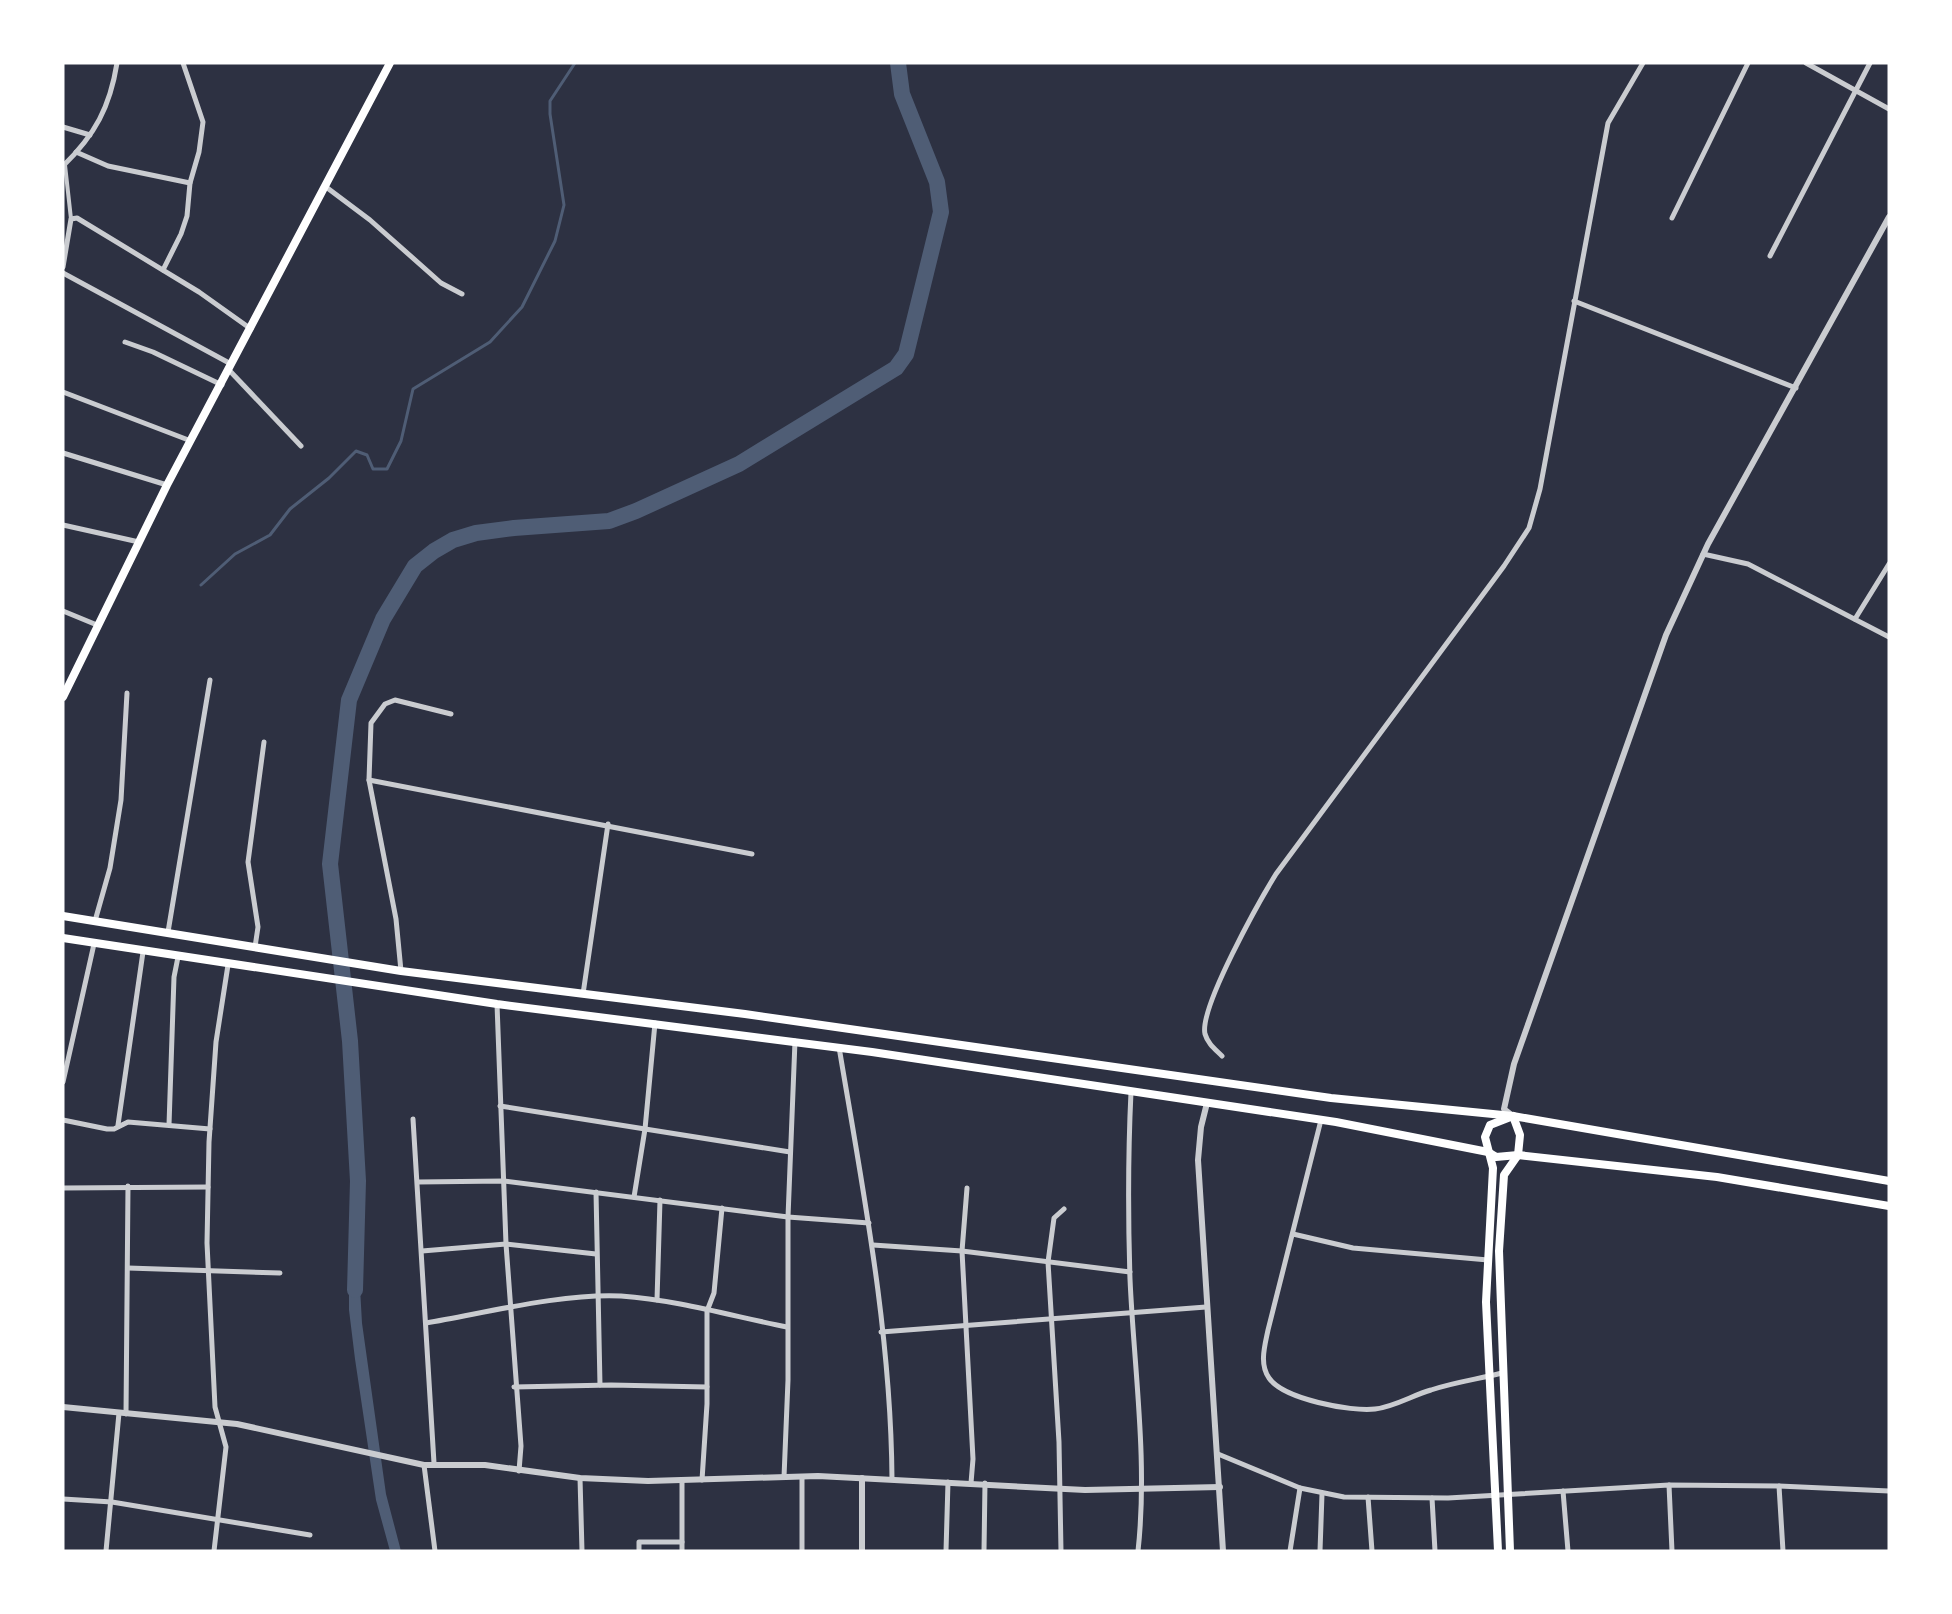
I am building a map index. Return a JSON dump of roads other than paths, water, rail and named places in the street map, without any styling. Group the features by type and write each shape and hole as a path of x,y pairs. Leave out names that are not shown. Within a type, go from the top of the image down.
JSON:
{"highway":[{"path":"63,916 364,966 863,1030 1320,1096 1513,1116 1889,1181"},
{"path":"63,938 363,985 839,1047 1321,1120 1488,1152 1496,1157 1518,1155 1717,1177 1889,1206"}],"main road":[{"path":"63,694 167,485 222,385 390,63"},
{"path":"1498,1551 1488,1377 1488,1260 1493,1168 1485,1137 1491,1125 1513,1116 1520,1135 1518,1155 1504,1175 1499,1251 1510,1551"}],"street":[{"path":"63,267 71,219 64,165 102,120 114,84 117,63"},
{"path":"163,270 181,234 187,216 190,183 199,152 203,122 183,63"},
{"path":"1222,1056 1210,1045 1204,1032 1208,1016 1254,911 1294,849 1465,621 1529,528 1540,489 1608,123 1643,63"},
{"path":"1672,218 1748,63"},
{"path":"1806,63 1889,109"},
{"path":"1770,256 1870,63"},
{"path":"63,127 90,135"},
{"path":"76,152 108,166 190,183"},
{"path":"326,187 370,220 441,283 462,294"},
{"path":"1513,1116 1504,1109 1514,1064 1666,635 1703,554 1889,217"},
{"path":"71,219 77,218 163,270 251,329"},
{"path":"63,273 230,367 302,446"},
{"path":"1574,301 1796,388"},
{"path":"125,342 222,385"},
{"path":"63,392 191,441"},
{"path":"63,453 167,485"},
{"path":"63,525 139,542"},
{"path":"1703,554 1748,564 1889,637"},
{"path":"1855,620 1889,564"},
{"path":"63,611 98,625"},
{"path":"168,932 210,680"},
{"path":"95,921 110,868 122,800 127,693"},
{"path":"401,971 396,919 369,780 371,723 385,704 395,700 451,714"},
{"path":"255,947 258,927 248,862 264,742"},
{"path":"369,780 608,824 753,854"},
{"path":"583,994 608,824"},
{"path":"63,1082 94,944"},
{"path":"118,1125 143,952"},
{"path":"169,1125 174,977 178,957"},
{"path":"214,1551 226,1447 215,1407 208,1187 216,1042 228,965"},
{"path":"497,1004 506,1244 512,1308 514,1387 521,1446 519,1471"},
{"path":"634,1197 645,1129 655,1023"},
{"path":"784,1477 788,1217 795,1041"},
{"path":"839,1047 873,1245 891,1421 892,1479"},
{"path":"1131,1092 1128,1144 1130,1272 1141,1490 1138,1551"},
{"path":"1207,1103 1201,1127 1198,1160 1223,1551"},
{"path":"500,1106 790,1152"},
{"path":"413,1119 434,1463"},
{"path":"63,1120 107,1129 128,1122 210,1129"},
{"path":"1321,1120 1268,1330 1262,1360 1268,1378 1282,1391 1358,1411 1379,1409 1433,1389 1502,1373"},
{"path":"418,1182 504,1180 788,1217 869,1223"},
{"path":"106,1551 123,1413 128,1268 128,1186"},
{"path":"63,1188 208,1187"},
{"path":"967,1188 962,1251 973,1459 970,1483"},
{"path":"596,1191 596,1297 600,1385"},
{"path":"657,1300 660,1200"},
{"path":"702,1480 706,1311 714,1293 722,1208"},
{"path":"1061,1551 1061,1487 1048,1262 1054,1218 1064,1209"},
{"path":"1293,1234 1353,1248 1488,1260"},
{"path":"422,1251 506,1244 596,1254"},
{"path":"873,1245 962,1251 1130,1272"},
{"path":"128,1268 279,1272"},
{"path":"426,1323 512,1308 596,1297 674,1301 706,1311 787,1327"},
{"path":"881,1332 1206,1307"},
{"path":"514,1387 600,1385 706,1387"},
{"path":"63,1407 237,1424 424,1465 434,1463 485,1465 580,1478 702,1480 802,1477 1141,1490 1220,1487"},
{"path":"1218,1454 1300,1488 1322,1494 1368,1497 1432,1498 1669,1485 1779,1486 1889,1491"},
{"path":"424,1465 435,1551"},
{"path":"802,1477 802,1551"},
{"path":"580,1478 582,1551"},
{"path":"862,1478 862,1551"},
{"path":"682,1480 682,1551"},
{"path":"946,1551 948,1482"},
{"path":"984,1551 985,1484"},
{"path":"1669,1485 1672,1551"},
{"path":"1779,1486 1783,1551"},
{"path":"1290,1551 1300,1488"},
{"path":"1563,1491 1568,1551"},
{"path":"1320,1551 1322,1494"},
{"path":"1368,1497 1372,1551"},
{"path":"1432,1498 1435,1551"},
{"path":"63,1499 112,1502 310,1535"},
{"path":"639,1551 639,1542 682,1542"}],"water":[{"path":"355,1267 359,1270 362,1323 386,1494 401,1551 390,1551 376,1500 349,1310 349,1271"}],"waterway":[{"path":"201,585 235,554 270,535 290,509 329,478 356,451 367,455 373,469 387,469 401,441 413,389 490,342 522,307 555,241 564,205 550,101 575,63"},
{"path":"355,1290 358,1181 350,1041 330,864 349,700 383,619 415,566 453,540 476,533 514,528 609,521 636,511 739,464 896,368 906,354 941,212 937,182 902,94 898,63"}]}
